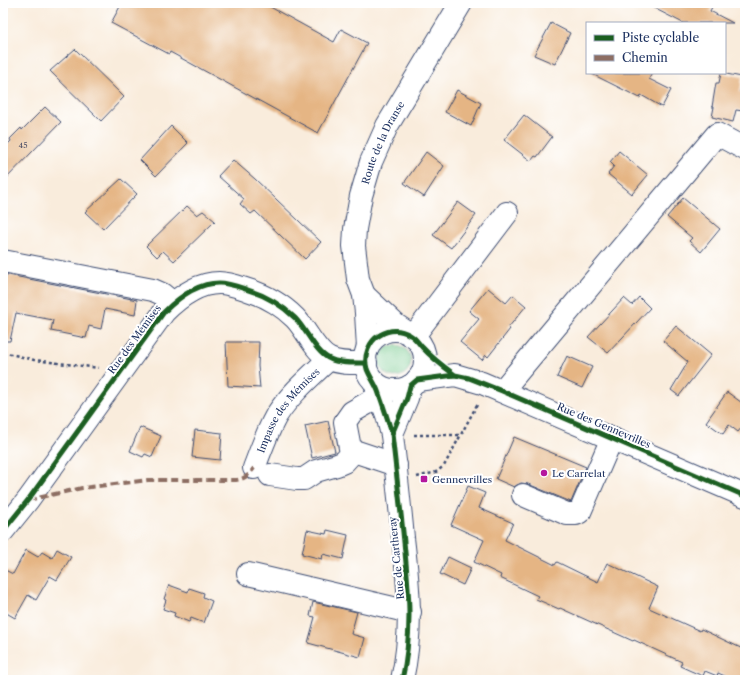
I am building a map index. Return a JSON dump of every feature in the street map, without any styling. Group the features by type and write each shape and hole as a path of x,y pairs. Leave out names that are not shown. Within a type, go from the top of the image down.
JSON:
{"street":[{"name":"Route de la Dranse","path":"372,372 364,295 358,279 355,263 355,229 361,196 371,162 387,126 460,3"},
{"path":"495,388 717,134 745,148"},
{"path":"414,339 507,213"},
{"path":"3,261 153,290 162,294 173,303"},
{"name":"Rue des Mémises","path":"3,531 28,500 164,312 181,297 198,288 210,284 220,283 262,295 279,304 294,317 321,352 329,359"},
{"name":"Route de la Dranse","path":"364,295 396,325 414,339"},
{"path":"329,359 372,372 380,386 391,389 403,389 414,383 423,370 425,362 424,354 414,339 400,331 387,332 376,338 372,372 352,412 345,422 350,448 396,474"},
{"name":"Rue des Gennevrilles","path":"414,339 455,375 495,388 745,496"},
{"name":"Impasse des Mémises","path":"329,359 292,394 270,427 262,471 304,479 316,471 344,462 354,451"},
{"name":"Rue de Cartheray","path":"372,372 401,435"},
{"name":"Rue des Gennevrilles","path":"414,383 455,375"},
{"name":"Rue de Cartheray","path":"402,680 407,652 410,612 408,580 396,474 406,398 414,383"},
{"path":"523,495 567,514 572,515 580,512 612,438"},
{"path":"248,574 410,612"}],"path":[{"path":"3,352 34,360 122,371"},
{"path":"396,474 431,474 440,469 447,461 471,417 495,388"},
{"path":"401,435 460,435"}],"green space":[{"path":"392,345 398,345 407,349 411,361 407,373 398,377 392,377 383,373 379,364 379,358 383,349"}],"building":[{"path":"122,3 263,3 334,42 341,29 367,43 318,133 170,52 169,54 111,23"},
{"path":"644,3 714,3 710,11 733,23 726,22 681,22"},
{"path":"551,23 570,33 555,64 534,55"},
{"path":"75,49 124,97 101,121 50,71"},
{"path":"592,74 652,74 649,79 671,90 662,107 641,95 640,98"},
{"path":"721,74 742,77 740,92 745,93 745,102 743,111 736,110 733,122 712,117 716,83 719,83"},
{"path":"457,90 481,103 471,126 445,112"},
{"path":"45,107 61,122 3,182 3,149 21,128 22,130"},
{"path":"524,115 552,137 537,157 535,156 531,161 504,140"},
{"path":"171,126 188,143 156,176 140,160"},
{"path":"619,151 648,175 632,194 608,174 614,166 610,162"},
{"path":"426,152 444,166 424,197 404,183"},
{"path":"233,160 321,242 305,259 255,211 251,214 240,204 244,199 218,176"},
{"path":"121,179 137,194 103,229 85,212"},
{"path":"683,198 720,229 701,252 689,241 692,238 667,217"},
{"path":"458,202 476,215 451,248 433,235"},
{"path":"187,206 197,215 203,211 215,221 174,261 163,251 157,257 146,246"},
{"path":"3,274 137,300 135,315 105,309 101,329 89,326 86,338 51,331 53,320 16,313 10,341 3,341"},
{"path":"488,288 506,303 513,295 526,306 508,328 510,329 488,357 486,355 482,360 460,342 479,319 469,311"},
{"path":"639,297 650,308 608,353 588,337 624,298 632,305"},
{"path":"676,326 711,355 679,396 671,390 688,362 663,341"},
{"path":"226,342 259,342 258,366 260,388 228,386"},
{"path":"567,356 592,367 582,388 557,377"},
{"path":"727,392 745,405 745,423 738,432 729,425 723,434 706,422"},
{"path":"328,421 335,452 312,458 305,426"},
{"path":"140,427 161,436 152,457 145,454 143,457 130,451"},
{"path":"195,430 222,433 220,460 192,457"},
{"name":"Le Carrelat","path":"514,437 586,467 571,502 528,484 521,483 514,487 496,479"},
{"path":"468,486 485,493 479,508 513,523 505,540 555,565 557,562 598,582 607,563 658,587 649,608 700,631 701,629 745,650 745,680 734,680 718,673 717,676 705,671 703,676 691,671 680,666 682,662 560,608 559,609 536,599 538,596 500,578 501,575 474,562 484,540 451,525"},
{"path":"307,530 326,534 327,530 348,535 343,559 323,554 322,559 302,554"},
{"path":"57,549 71,557 57,580 50,576 36,600 28,595 15,618 3,611 3,569 13,574 26,550 38,557 42,552 52,558"},
{"path":"448,557 471,568 463,585 440,574"},
{"path":"169,585 188,592 189,588 204,593 203,597 212,601 204,623 191,618 189,622 174,616 175,613 163,609 166,600 164,599"},
{"path":"313,602 357,612 351,634 365,638 360,657 308,643 315,617 310,616"}],"marked path":[{"path":"28,500 82,488 148,480 236,480 242,479 254,468"}],"cycle path":[{"path":"3,531 28,500 164,312 196,288 211,284 223,283 238,286 261,295 279,305 295,318 320,352 325,356 338,362 366,363"},
{"path":"402,680 406,661 409,624 408,588 403,532 392,434 378,391 367,369 366,354 370,345 376,338 384,333 395,330 406,333 414,338 442,366 455,375"},
{"path":"392,434 407,398 410,386 417,380 455,375 469,378 502,391 745,496"}],"place":[{"name":"Le Carrelat","path":"544,473"},
{"name":"Gennevrilles","path":"424,479"}]}
